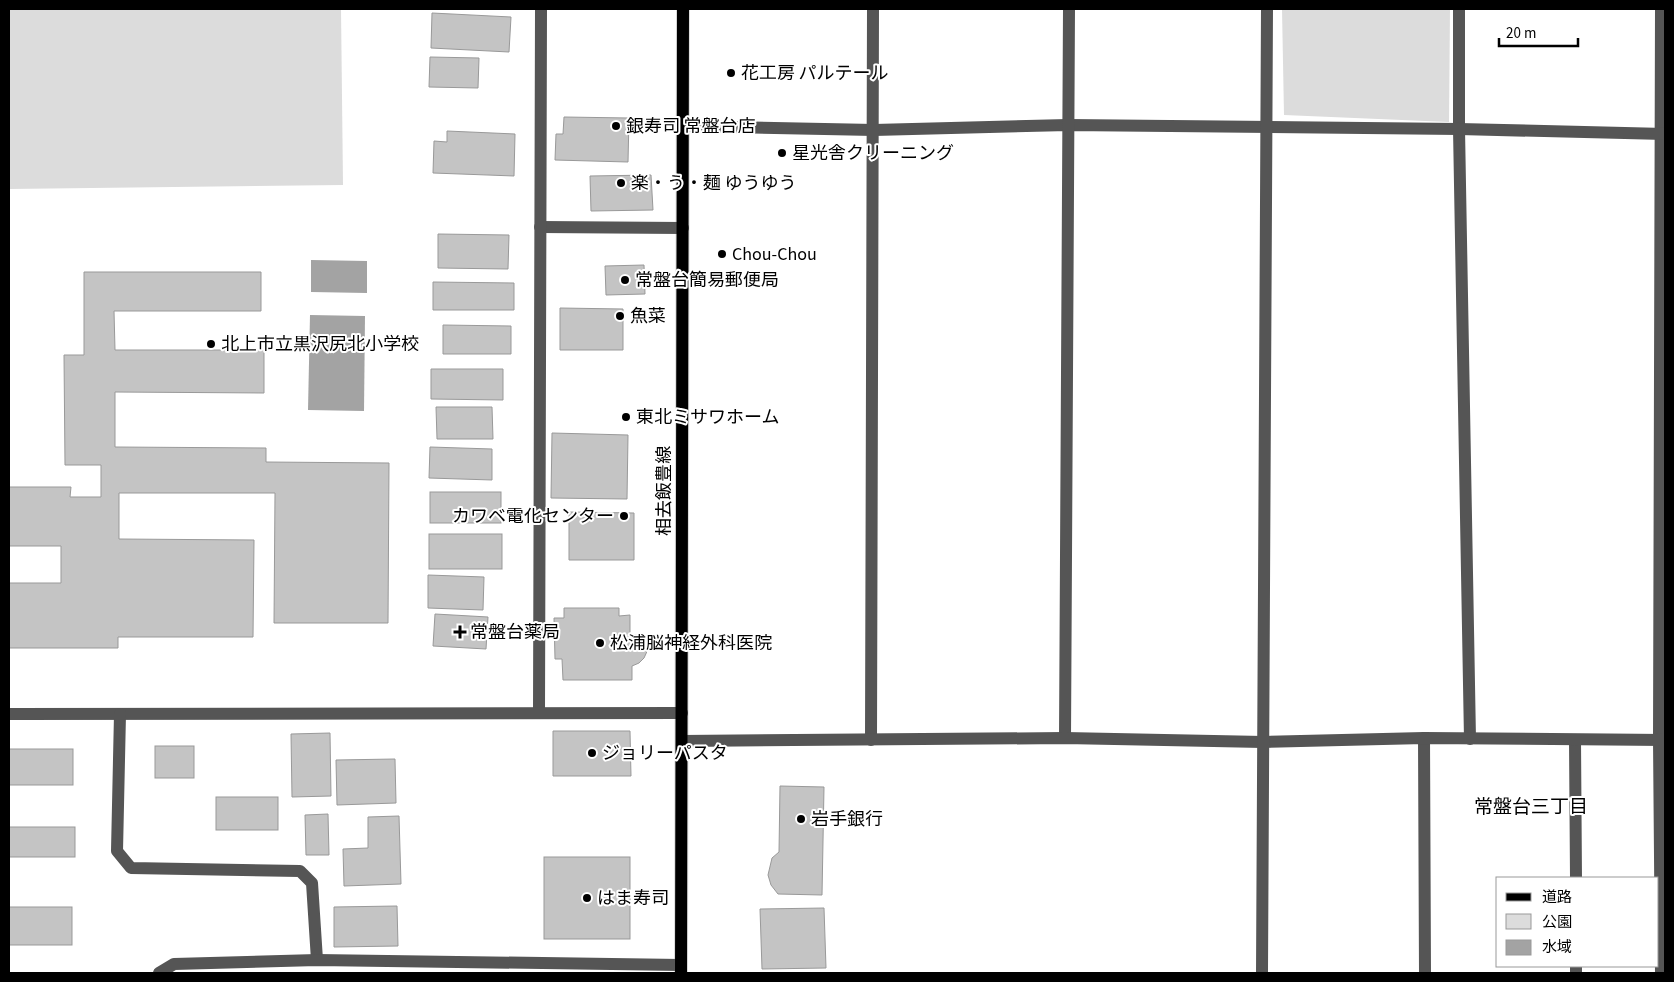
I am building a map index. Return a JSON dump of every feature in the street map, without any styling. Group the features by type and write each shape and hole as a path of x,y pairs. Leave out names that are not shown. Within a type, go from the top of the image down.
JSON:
{"main road":[{"name":"相去飯豊線","path":"681,969 683,9"}],"street":[{"path":"538,714 541,9"},
{"path":"871,740 873,9"},
{"path":"1065,738 1069,9"},
{"path":"1262,973 1267,9"},
{"path":"1459,9 1459,129 1470,739"},
{"path":"1660,9 1663,134 1661,973"},
{"path":"683,126 874,130 1068,125 1459,129 1663,134"},
{"path":"540,227 682,228"},
{"path":"9,714 682,713"},
{"path":"120,714 117,851 131,868 300,871 312,883 317,960"},
{"path":"682,741 1065,738 1263,742 1424,738 1662,740"},
{"path":"1424,738 1425,973"},
{"path":"1575,740 1576,877"},
{"path":"159,973 174,964 317,960 681,969"}],"green space":[{"path":"9,9 341,9 343,185 9,189"},
{"path":"1282,9 1450,9 1449,122 1284,115"}],"water":[{"path":"311,260 367,261 367,293 311,292"},
{"path":"310,315 365,316 364,411 308,410"}],"building":[{"path":"432,13 511,17 509,52 431,48"},
{"path":"430,57 479,58 478,88 429,87"},
{"path":"564,117 629,118 628,162 555,160 556,134 563,134"},
{"path":"447,131 515,134 514,176 433,173 434,141 447,142"},
{"path":"651,175 653,210 591,211 590,176"},
{"path":"438,234 509,235 508,269 438,268"},
{"path":"644,265 645,294 606,295 605,266"},
{"path":"84,272 261,272 261,311 114,311 115,350 264,350 264,393 115,392 115,447 266,448 266,462 389,463 388,623 274,623 275,493 119,493 119,539 254,540 253,637 118,637 118,648 9,648 9,583 61,583 61,546 9,546 9,487 71,487 70,497 101,497 101,465 65,465 64,355 84,355"},
{"path":"433,282 514,283 514,310 433,310"},
{"path":"560,308 623,309 623,350 560,350"},
{"path":"443,325 511,326 511,354 443,354"},
{"path":"431,369 503,369 503,400 431,399"},
{"path":"436,407 492,407 493,439 437,439"},
{"path":"552,433 628,435 627,499 551,498"},
{"path":"430,447 492,449 492,480 429,478"},
{"path":"430,492 501,492 501,523 430,523"},
{"path":"569,512 634,513 634,560 569,560"},
{"path":"429,534 502,534 502,569 429,569"},
{"path":"428,575 484,577 483,610 428,608"},
{"name":"松浦脳神経外科医院","path":"564,608 619,608 619,616 630,615 630,635 639,635 649,647 644,658 632,666 632,680 563,680 562,659 555,659 554,618 564,618"},
{"name":"常盤台薬局","path":"435,614 488,617 486,649 433,646"},
{"name":"ジョリーパスタ","path":"553,731 630,731 631,776 553,776"},
{"path":"330,733 331,796 292,797 291,734"},
{"path":"155,746 194,746 194,778 155,778"},
{"path":"9,749 73,749 73,785 9,785"},
{"path":"395,759 396,803 337,805 336,760"},
{"name":"岩手銀行","path":"780,786 824,787 822,895 778,894 771,885 768,875 772,858 779,852"},
{"path":"216,797 278,797 278,830 216,830"},
{"path":"328,814 329,855 306,855 305,815"},
{"path":"399,816 401,884 344,886 343,849 368,848 368,817"},
{"path":"9,827 75,827 75,857 9,857"},
{"name":"はま寿司","path":"544,857 630,857 630,939 544,939"},
{"path":"397,906 398,946 334,947 334,907"},
{"path":"9,907 72,907 72,945 9,945"},
{"path":"824,908 826,968 762,969 760,909"}],"place":[{"name":"花工房 パルテール","path":"731,73"},
{"name":"銀寿司 常盤台店","path":"616,126"},
{"name":"星光舎クリーニング","path":"782,153"},
{"name":"楽・う・麺 ゆうゆう","path":"621,183"},
{"name":"Chou-Chou","path":"722,254"},
{"name":"常盤台簡易郵便局","path":"625,280"},
{"name":"魚菜","path":"620,316"},
{"name":"北上市立黒沢尻北小学校","path":"211,344"},
{"name":"東北ミサワホーム","path":"626,417"},
{"name":"カワベ電化センター","path":"624,516"},
{"name":"常盤台薬局","path":"460,632"},
{"name":"松浦脳神経外科医院","path":"600,643"},
{"name":"ジョリーパスタ","path":"592,753"},
{"name":"岩手銀行","path":"801,819"},
{"name":"はま寿司","path":"587,898"}],"district":[{"name":"常盤台三丁目","path":"1531,807"}]}
